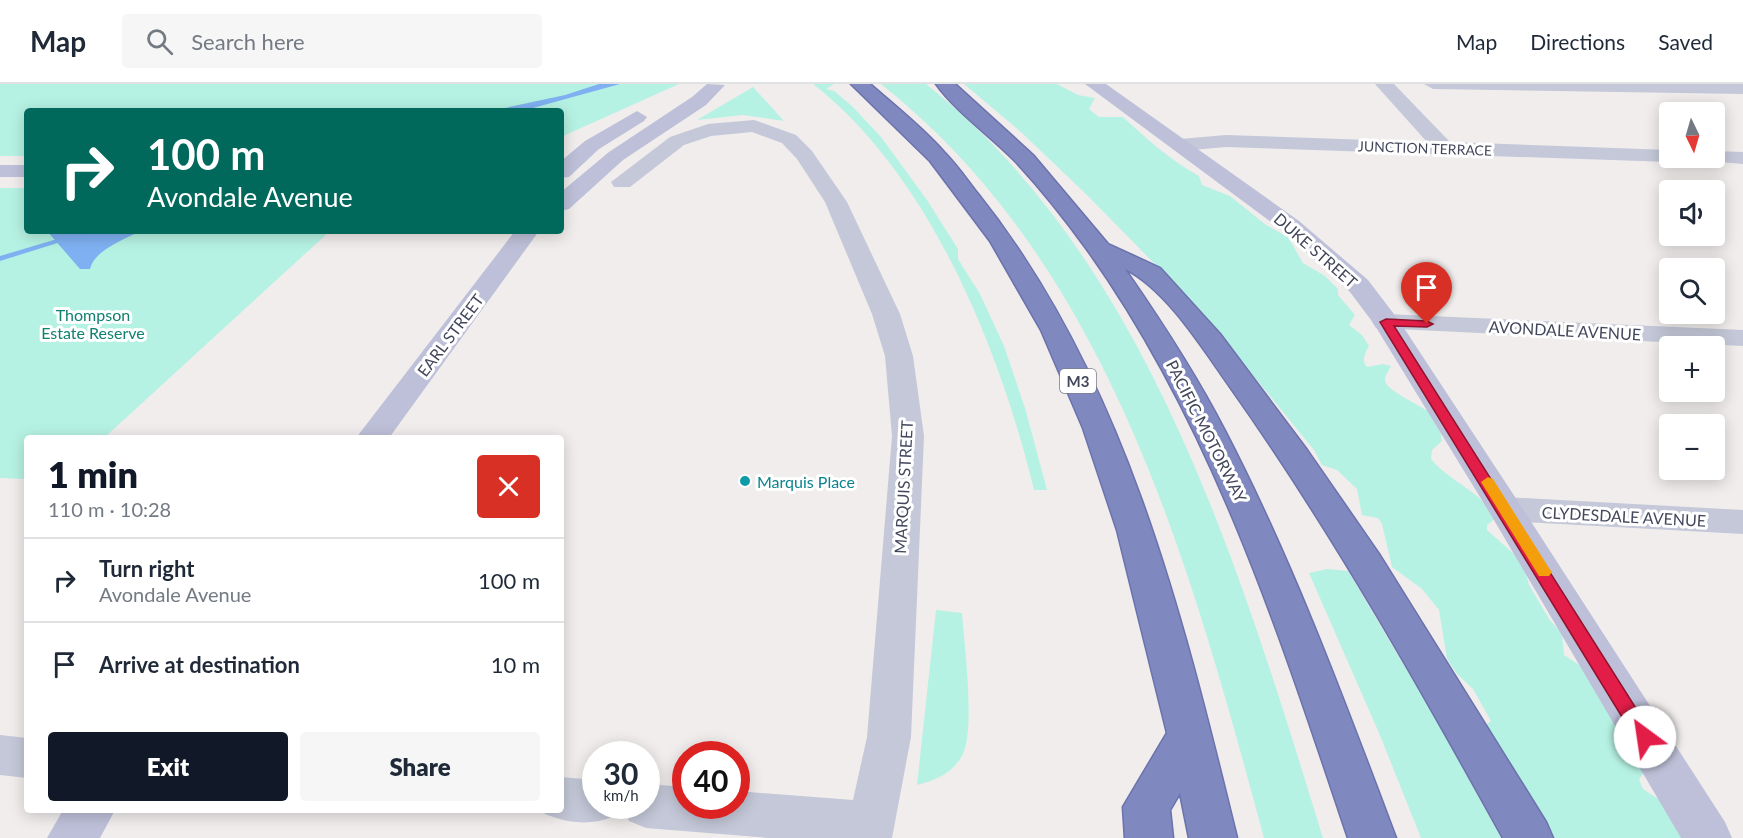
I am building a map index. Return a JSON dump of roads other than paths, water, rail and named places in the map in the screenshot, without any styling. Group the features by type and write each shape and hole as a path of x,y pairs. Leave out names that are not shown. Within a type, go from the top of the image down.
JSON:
{"highway":[{"name":"M3","path":"860,84 898,114 991,223 1045,313 1076,375 1111,463 1171,656 1213,838"},
{"name":"PACIFIC MOTORWAY","path":"945,84 1010,142 1053,188 1102,249 1146,315 1231,475 1328,714 1372,838"},
{"path":"1102,249 1155,276 1227,363 1282,438 1408,633 1529,838"},
{"path":"1149,838 1146,807 1190,735"}],"street":[{"name":"DUKE STREET","path":"1094,84 1316,246 1359,286 1386,322 1505,509 1708,838"},
{"path":"1384,84 1444,148"},
{"path":"1433,84 1743,89"},
{"path":"564,164 648,111 677,97 718,85"},
{"path":"564,201 639,139 699,101 718,85"},
{"name":"MARQUIS STREET","path":"622,182 677,141 708,130 743,126 777,133 797,144 836,202 886,314 899,356 908,436 889,737 869,831"},
{"name":"JUNCTION TERRACE","path":"1180,146 1226,141 1659,156"},
{"path":"1725,157 1743,158"},
{"path":"564,165 598,171"},
{"path":"0,171 24,171"},
{"name":"EARL STREET","path":"374,435 525,234"},
{"name":"AVONDALE AVENUE","path":"1386,322 1743,338"},
{"name":"CLYDESDALE AVENUE","path":"1505,509 1743,522"},
{"path":"0,755 24,758"},
{"path":"564,799 582,801"},
{"path":"660,808 869,831"},
{"path":"71,838 90,813"}],"water":[{"path":"599,84 620,84 533,108 505,108 565,95"},
{"path":"50,234 135,234 97,256 90,269 80,269"}],"waterway":[{"path":"0,259 82,234"}],"place":[{"name":"Marquis Place","path":"745,481"}],"park label":[{"name":"Thompson Estate Reserve","path":"93,323"}]}
